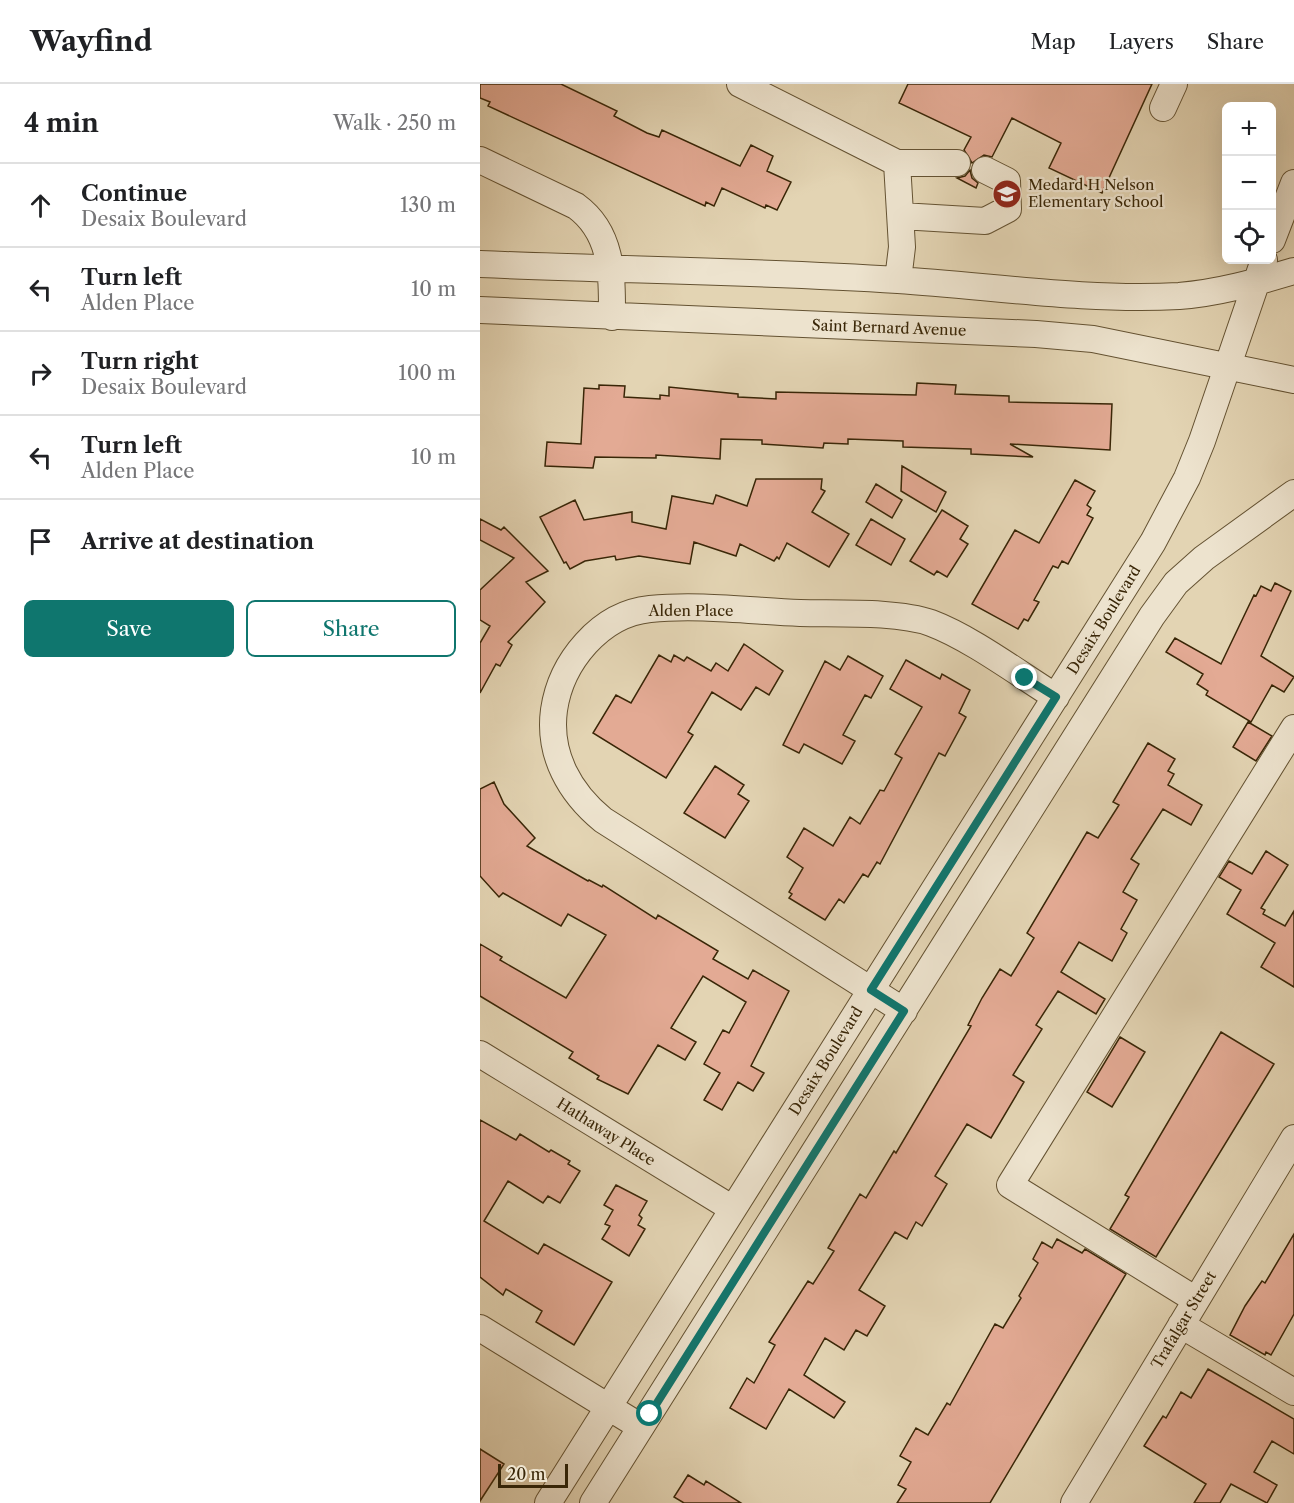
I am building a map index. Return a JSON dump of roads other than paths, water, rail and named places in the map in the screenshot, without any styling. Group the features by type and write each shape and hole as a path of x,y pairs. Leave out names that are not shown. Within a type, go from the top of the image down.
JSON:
{"street":[{"path":"740,84 897,163 957,163"},
{"path":"1163,108 1174,84"},
{"path":"480,160 576,206 589,215 599,228 612,269 612,317"},
{"path":"897,163 902,247 898,280"},
{"path":"901,216 985,221 1008,209 1007,181 985,170"},
{"path":"1276,230 1294,183"},
{"path":"480,264 898,280 1026,292 1136,296 1180,296 1255,283 1294,271"},
{"name":"Desaix Boulevard","path":"548,1503 1056,697 1171,509 1202,441 1262,264"},
{"name":"Saint Bernard Avenue","path":"480,310 1036,334 1093,339 1294,380"},
{"path":"593,1503 1152,616 1176,583 1229,538 1294,493"},
{"name":"Alden Place","path":"904,1011 603,820 582,801 570,785 558,758 553,729 556,699 571,663 589,640 604,627 622,618 650,609 883,616 930,623 954,634 1056,697"},
{"path":"1196,1300 1010,1185 1294,728"},
{"name":"Hathaway Place","path":"480,1054 733,1209"},
{"name":"Trafalgar Street","path":"1074,1503 1294,1138"},
{"path":"1181,1325 1294,1392"},
{"path":"480,1328 641,1426"}],"place":[{"name":"Medard H Nelson Elementary School","path":"1007,194"}]}
